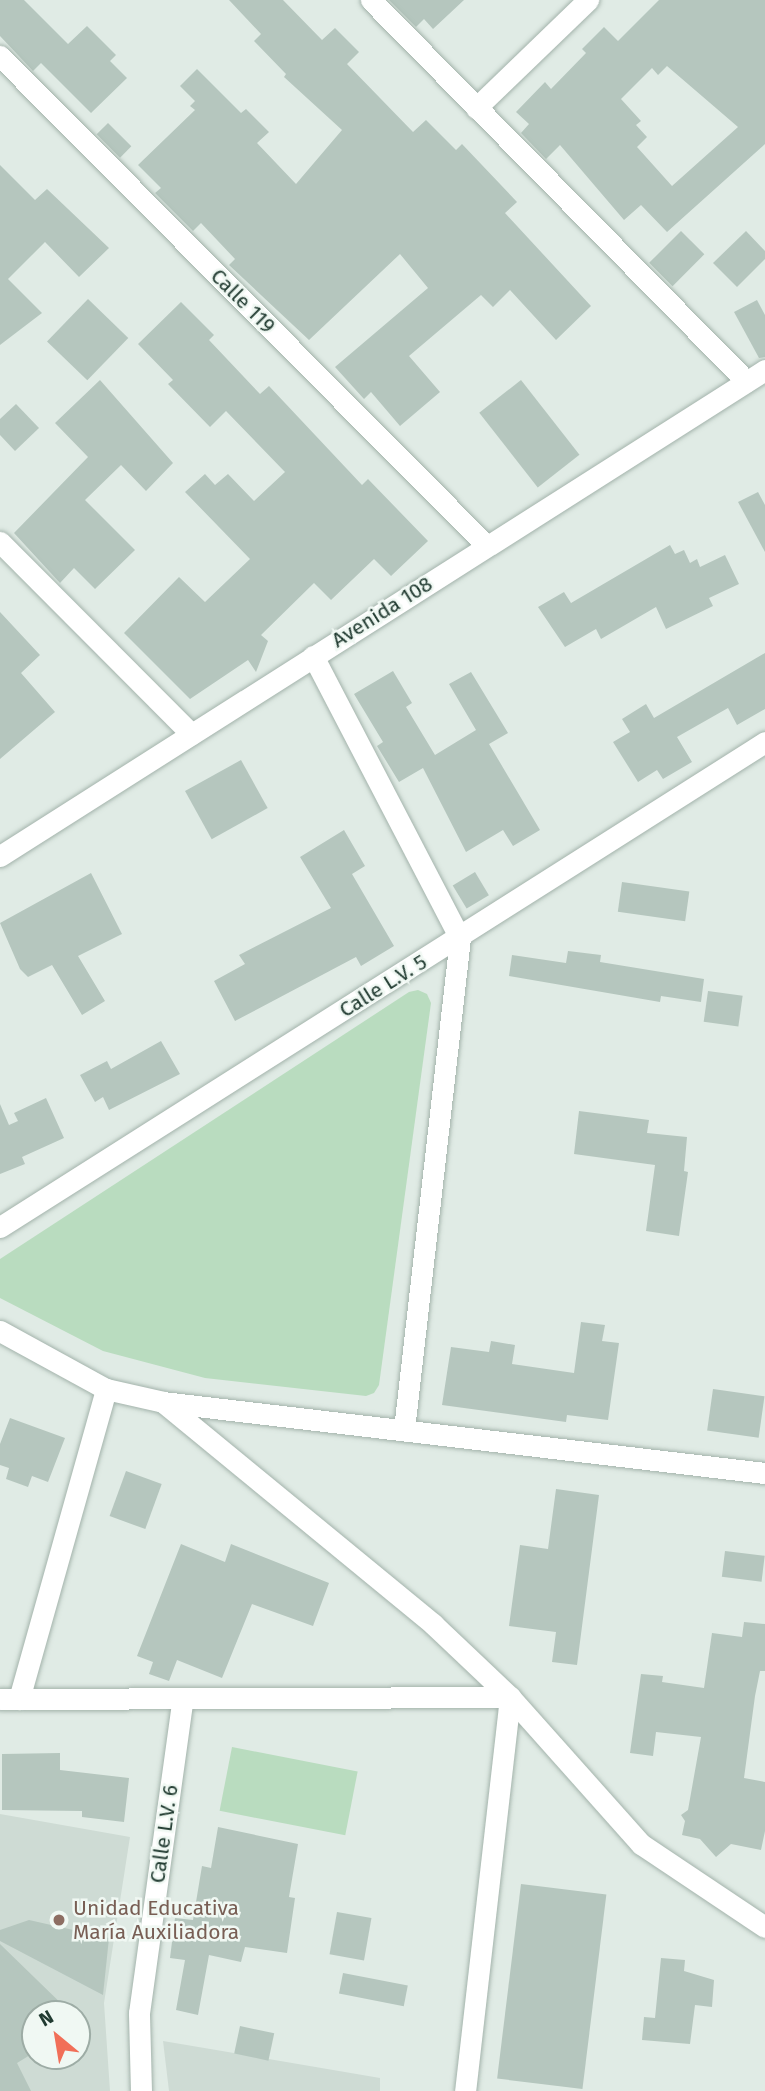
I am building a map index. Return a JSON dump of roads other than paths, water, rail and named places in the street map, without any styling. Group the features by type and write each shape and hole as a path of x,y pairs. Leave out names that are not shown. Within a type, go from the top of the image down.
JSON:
{"street":[{"path":"371,0 746,381"},
{"path":"476,108 588,0"},
{"name":"Calle 119","path":"0,56 486,545"},
{"name":"Avenida 108","path":"0,856 765,370"},
{"path":"0,542 191,734"},
{"path":"313,656 460,938 404,1427"},
{"name":"Calle L.V. 5","path":"0,1227 460,938 765,742"},
{"path":"0,1331 106,1389 163,1402 404,1427 765,1473"},
{"path":"106,1389 10,1699 182,1702 510,1697"},
{"path":"163,1402 433,1623 510,1697 641,1844 765,1927"},
{"path":"465,2091 510,1697"},
{"name":"Calle L.V. 6","path":"141,2091 139,2013 182,1702"}],"place":[{"name":"Unidad Educativa María Auxiliadora","path":"59,1920"}]}
